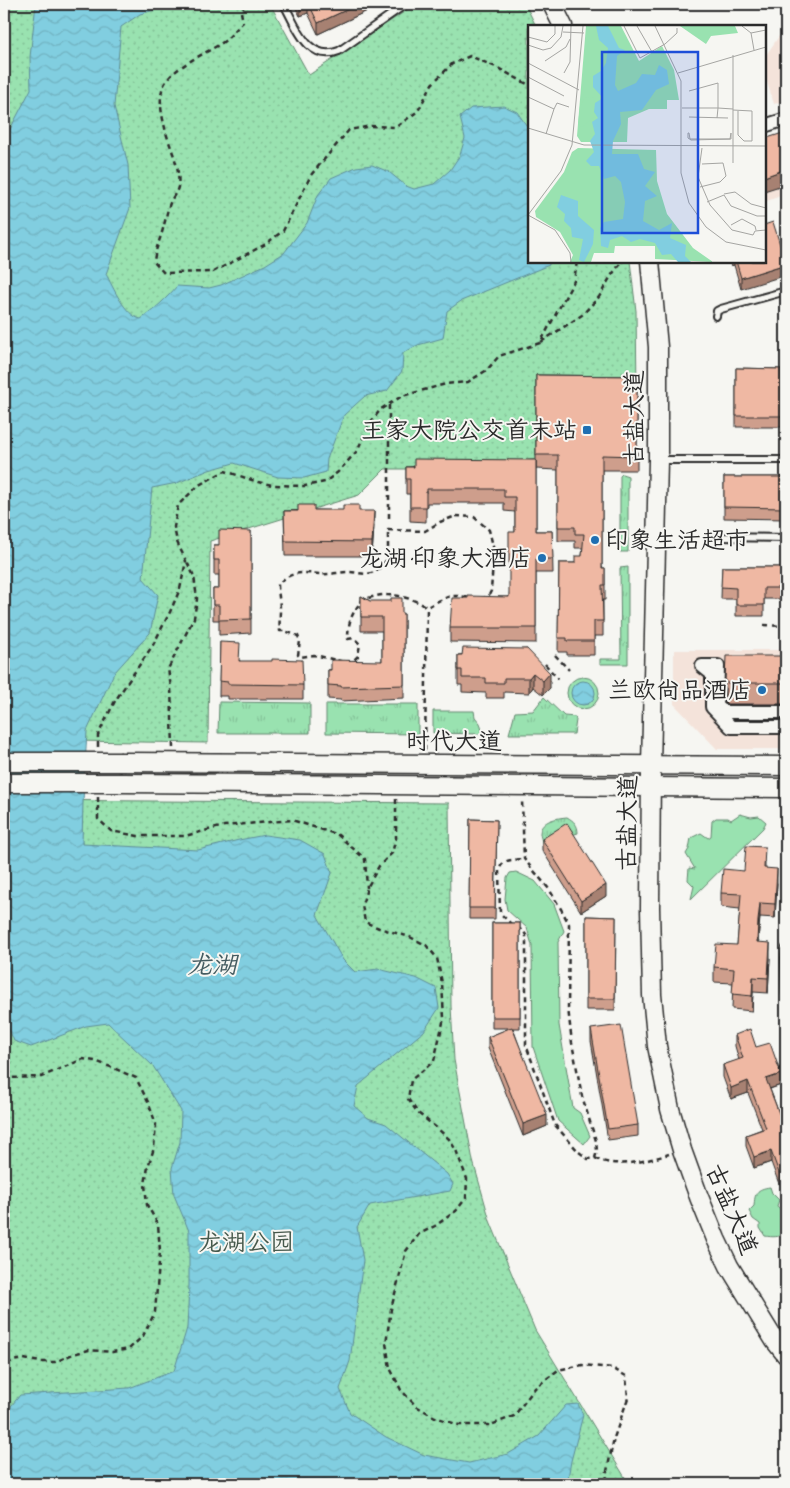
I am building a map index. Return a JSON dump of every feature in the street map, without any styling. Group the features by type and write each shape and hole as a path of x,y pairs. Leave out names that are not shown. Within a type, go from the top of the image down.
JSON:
{"main road":[{"path":"552,4 562,25"},
{"name":"古盐大道","path":"650,262 658,346 658,460 650,908 652,995 657,1046 670,1109 682,1150 716,1239 729,1266 775,1341 786,1355"},
{"name":"时代大道","path":"4,762 786,766"},
{"name":"时代大道","path":"4,782 786,788"}],"street":[{"path":"765,126 786,119"},
{"path":"786,712 724,712 718,706 718,666 702,666 712,674 712,707 731,727 786,727"}],"lane":[{"path":"284,4 306,43 317,51 332,54 406,4"},
{"path":"716,316 721,309 786,291"},
{"path":"658,460 786,460"},
{"path":"716,537 786,538"},
{"path":"786,948 786,993"}],"path":[{"path":"245,4 241,12 243,22 227,39 180,68 169,78 162,89 163,117 178,171 178,189 167,211 165,225 154,254 154,262 164,273 213,272 264,246 283,231 312,175 349,130 371,126 396,127 418,111 432,84 452,64 470,56 498,68 528,84"},
{"path":"540,343 574,282 576,262"},
{"path":"174,763 171,687 168,669 194,618 197,599 194,576 177,542 174,527 178,506 199,485 225,471 272,485 305,486 325,482 338,472 357,452 370,423 381,409 402,396 446,384 468,382 486,370 499,356 540,343 582,315 599,297 621,262"},
{"path":"389,404 389,518"},
{"path":"456,516 474,517 489,530 493,546 492,584 489,595 480,598 449,597 427,606 408,598 386,594 363,599 350,618 349,627 348,639 354,638 360,644 358,656 352,661 345,662 314,655 300,657 298,655 300,642 298,636 285,631 280,632 278,584 284,578 301,572 321,574 350,572 364,575 374,572 388,558 388,530 424,531 456,516"},
{"path":"98,735 115,701 153,645 170,612 180,589 186,561"},
{"path":"425,764 427,606"},
{"path":"764,625 786,626"},
{"path":"555,655 569,670"},
{"path":"545,664 558,679"},
{"path":"396,785 396,838 392,853 379,866 367,888 362,905 365,922 410,937 426,945 437,958 442,984 444,1018 434,1061 411,1080 408,1099 418,1113 449,1139 456,1150 466,1179 466,1198 456,1211 435,1226 419,1234 406,1251 390,1309 386,1343 390,1368 401,1390 416,1406 435,1417 459,1425 490,1425 514,1416 535,1388 558,1370 582,1365 612,1368 626,1376 628,1398 614,1438 606,1476 610,1484"},
{"path":"522,786 524,859 549,889 569,924 568,1008 572,1043 582,1096 596,1141 597,1151 595,1158"},
{"path":"98,819 111,831 138,836 186,836 224,826 292,820 338,835 365,859 367,888"},
{"path":"524,859 507,860 501,864 500,912 513,926 523,931 526,935 526,1045 554,1125 588,1159 595,1158 602,1162 613,1164 653,1160 682,1150"},
{"path":"4,1077 41,1077 83,1059 111,1066 136,1078 156,1124 154,1148 145,1184 147,1205 158,1224 160,1251 155,1312 143,1336 129,1349 112,1352 89,1350 72,1354 55,1362 24,1359 12,1361 4,1366"}],"shaded area":[{"path":"786,26 786,100 774,104 765,76 765,57"},
{"path":"786,134 786,194 765,202 765,141"},
{"path":"674,650 786,650 786,749 717,749 674,704"}],"green space":[{"path":"4,4 270,4 309,75 416,4 525,4 536,25 528,25 528,262 630,262 636,311 637,391 537,469 385,469 359,495 210,541 208,743 4,740"},
{"path":"622,474 628,476 628,552 620,552 620,476"},
{"path":"628,567 628,664 600,664 600,659 621,659 620,568"},
{"path":"583,677 595,681 599,693 595,705 583,709 571,705 567,693 571,681"},
{"path":"544,697 564,716 575,717 574,734 509,734 515,712 533,711"},
{"path":"219,702 310,703 310,733 218,733"},
{"path":"326,704 418,704 418,734 326,733"},
{"path":"433,711 474,711 483,734 433,733"},
{"name":"龙湖公园","path":"4,800 449,803 451,1006 454,1060 473,1161 490,1221 535,1330 629,1484 4,1484"},
{"path":"740,814 751,817 759,816 766,822 763,828 691,899 694,886 688,880 689,868 695,869 686,854 691,838 701,833 708,838 711,836 712,821 716,818 728,818 731,820"},
{"path":"567,817 575,824 578,833 542,844 540,833 543,825 546,822"},
{"path":"516,872 535,881 554,904 564,931 558,942 559,1025 573,1108 580,1113 590,1136 584,1144 558,1121 533,1047 532,945 527,928 507,910 505,899 507,878 510,873"},
{"path":"770,1187 772,1193 779,1200 777,1206 784,1212 786,1218 783,1224 785,1232 776,1237 765,1236 760,1228 760,1224 753,1219 749,1211 754,1206 757,1192"}],"water":[{"name":"龙湖","path":"36,4 186,4 185,6 165,7 140,14 121,27 114,106 128,165 130,208 106,274 125,307 135,317 141,319 160,304 177,286 209,288 221,285 265,265 284,253 307,223 318,195 331,178 356,167 372,165 389,172 406,186 414,189 434,184 450,170 460,155 465,138 460,117 471,108 504,106 517,112 528,128 528,262 549,262 549,265 461,301 447,311 443,338 418,345 403,353 402,371 387,391 365,396 344,415 327,459 326,472 304,478 278,477 234,463 209,470 177,483 152,488 143,578 158,595 150,633 114,673 87,731 82,844 198,850 265,835 300,840 325,854 332,873 317,915 343,960 355,972 378,969 416,978 436,988 439,1008 424,1031 358,1086 354,1106 368,1118 386,1124 447,1174 453,1184 450,1191 370,1205 357,1227 363,1260 350,1361 340,1389 350,1413 386,1437 424,1455 469,1463 508,1454 539,1436 566,1405 578,1404 583,1415 567,1484 4,1484 4,1415 20,1395 129,1388 174,1371 187,1328 189,1285 189,1231 174,1195 172,1168 180,1142 181,1111 153,1066 108,1023 86,1026 31,1047 14,1041 4,1018 4,377 8,372 4,369 4,141 31,89 30,57"},
{"path":"583,681 591,685 595,693 591,701 583,705 575,701 571,693 575,685"}],"building":[{"path":"309,4 359,4 318,23"},
{"path":"786,132 786,169 765,177 765,139"},
{"path":"773,222 786,264 741,278 736,262 765,262 765,225"},
{"path":"736,368 781,369 782,416 736,416"},
{"path":"536,375 637,376 637,456 602,455 602,568 605,568 605,585 602,585 603,621 594,621 594,641 567,641 567,638 558,638 559,563 575,563 575,556 582,556 584,534 575,534 575,527 558,527 558,455 536,455"},
{"path":"414,459 536,460 536,531 552,531 553,559 536,559 536,628 450,628 452,598 468,598 468,596 509,597 509,532 515,532 515,497 504,497 504,489 427,489 426,507 410,507 410,479 406,479 406,467 414,467"},
{"path":"724,477 786,477 786,508 724,507"},
{"path":"298,505 314,505 314,510 343,510 343,505 359,505 359,511 374,511 372,542 285,541 284,511 298,511"},
{"path":"219,530 251,531 251,619 219,620 219,605 213,605 213,589 219,589 219,560 214,560 214,545 219,545"},
{"path":"722,567 786,567 786,588 764,588 764,605 736,605 736,588 721,587"},
{"path":"361,596 370,601 391,601 391,598 402,598 402,614 404,614 404,685 341,687 328,685 328,670 331,670 331,660 382,661 382,617 361,617"},
{"path":"220,642 240,643 239,661 302,660 303,685 228,684 228,682 219,681"},
{"path":"463,648 527,649 550,673 543,681 533,673 529,678 504,678 504,683 486,683 486,678 462,678 462,670 458,670 458,655 462,655"},
{"path":"726,656 786,656 786,683 727,683 725,681"},
{"path":"470,819 497,820 495,908 469,908"},
{"path":"567,823 606,885 581,901 542,839"},
{"path":"746,846 765,847 764,868 777,869 775,904 760,903 758,921 757,942 770,943 768,978 753,977 752,996 732,994 734,969 714,967 716,944 737,945 741,894 721,893 723,869 744,871"},
{"path":"586,916 616,917 615,999 586,999"},
{"path":"492,923 520,923 520,1017 492,1017"},
{"path":"621,1025 638,1125 608,1129 591,1029"},
{"path":"512,1027 547,1115 523,1124 488,1037"},
{"path":"750,1029 756,1047 770,1043 781,1074 766,1079 780,1116 786,1114 786,1171 779,1173 771,1151 754,1157 746,1135 766,1128 748,1081 731,1088 723,1065 743,1058 735,1035"}],"place":[{"name":"王家大院公交首末站","path":"587,430"},
{"name":"印象生活超市","path":"595,540"},
{"name":"龙湖·印象大酒店","path":"542,558"},
{"name":"兰欧尚品酒店","path":"762,690"}]}
